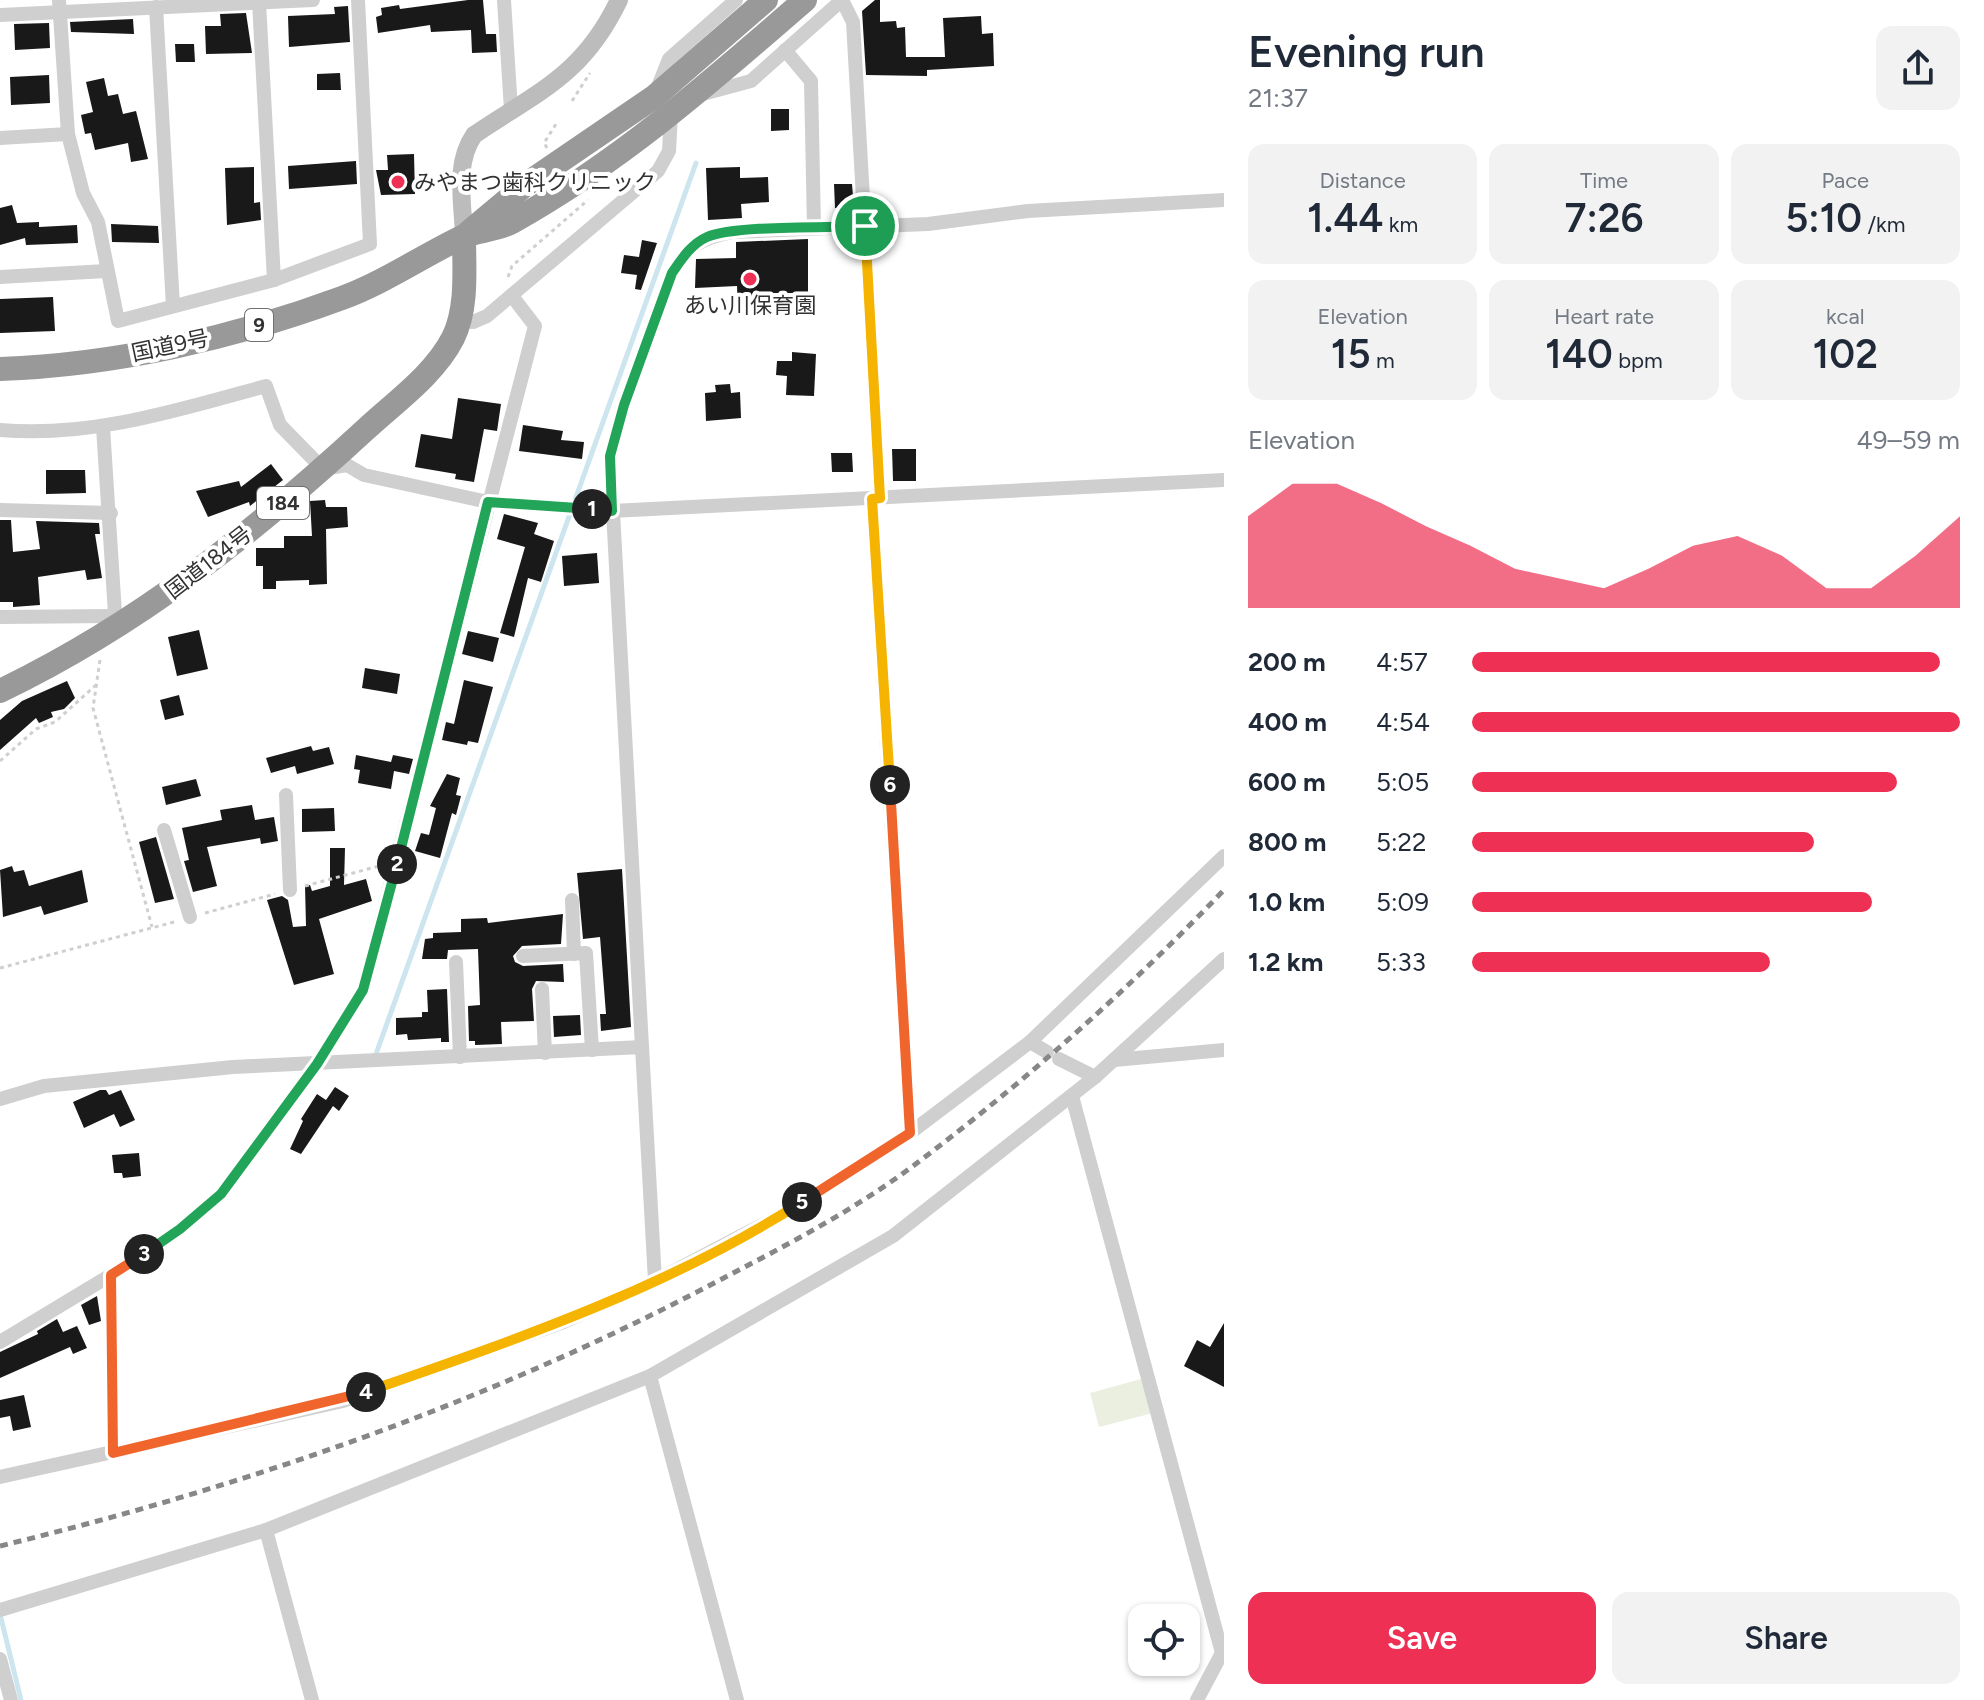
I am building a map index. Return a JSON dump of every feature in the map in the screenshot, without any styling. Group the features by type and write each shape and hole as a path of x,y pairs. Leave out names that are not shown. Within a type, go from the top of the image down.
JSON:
{"highway":[{"name":"国道9号","path":"0,369 39,368 139,353 251,328 345,297 464,236 509,224 592,171 766,0"},
{"name":"国道9号","path":"662,105 694,95 805,0"},
{"name":"国道184号","path":"0,691 206,568 323,469 422,378 443,353 460,321 464,236"}],"street":[{"path":"0,15 59,6 156,7 313,0"},
{"path":"59,6 68,134 83,193 98,222 118,321 274,280 370,244 358,0"},
{"path":"504,0 511,110"},
{"path":"464,236 461,169 464,149 474,135 566,76 604,31 619,0"},
{"path":"460,321 473,322 487,316 658,171 669,151 662,105 669,59 736,0"},
{"path":"694,95 751,81 842,0 853,22 910,1133"},
{"path":"259,2 274,280"},
{"path":"156,7 173,306"},
{"path":"785,50 811,81 814,228"},
{"path":"0,138 68,134"},
{"path":"655,1281 610,456 624,405 672,273 685,254 706,237 719,235 928,224 1028,211 1224,200"},
{"path":"0,277 106,271"},
{"path":"0,1342 180,1229 221,1194 317,1064 363,990 535,326 512,296"},
{"path":"0,430 40,434 103,427 266,386 280,425 323,469 347,465 364,475 488,502 612,511 1224,480"},
{"path":"0,617 111,627 111,513 103,427"},
{"path":"0,510 111,513"},
{"path":"286,795 290,890"},
{"path":"164,830 190,917"},
{"path":"0,1477 343,1401 561,1323 655,1281 783,1214 910,1133 1030,1042 1224,856"},
{"path":"572,900 574,954"},
{"path":"523,956 586,953 592,1050"},
{"path":"0,1610 266,1530 650,1376 893,1236 1095,1077 1224,959"},
{"path":"456,962 460,1057"},
{"path":"542,989 545,1053"},
{"path":"1030,1042 1095,1077"},
{"path":"0,1099 44,1086 233,1067 642,1047"},
{"path":"1114,1060 1224,1050"},
{"path":"1072,1096 1223,1651 1197,1700"},
{"path":"111,1275 113,1453"},
{"path":"650,1376 737,1700"},
{"path":"266,1530 312,1700"},
{"path":"0,1659 11,1700"}],"path":[{"path":"548,152 544,143 558,121"},
{"path":"512,296 507,279 512,266 597,193"},
{"path":"111,627 93,708 152,927"},
{"path":"0,761 36,729 55,722 96,685"}],"shaded area":[{"path":"1141,1379 1153,1413 1099,1427 1090,1393"}],"building":[{"path":"483,0 486,34 496,34 497,52 472,53 471,30 431,32 430,25 378,33 376,17 382,15 381,8 399,5 400,9"},
{"path":"875,0 880,0 880,22 896,21 897,28 905,27 906,57 945,57 943,18 981,16 982,34 993,33 994,66 927,70 927,76 866,75 862,11"},
{"path":"348,6 350,42 289,47 288,16 335,14 334,7"},
{"path":"246,13 252,53 206,54 205,26 221,26 220,14"},
{"path":"133,19 134,34 71,32 70,22"},
{"path":"49,23 50,48 15,50 14,24"},
{"path":"175,44 194,44 195,62 176,62"},
{"path":"340,73 341,90 317,90 317,74"},
{"path":"49,75 50,103 11,105 10,77"},
{"path":"104,78 108,96 118,94 123,114 136,111 148,159 131,162 128,143 95,150 91,133 85,134 81,115 93,112 86,82"},
{"path":"771,109 789,109 789,130 771,131"},
{"name":"みやまつ歯科クリニック","path":"414,154 415,194 381,195 376,170 388,170 387,155"},
{"path":"356,161 357,184 289,189 288,166"},
{"path":"254,167 254,203 260,202 261,220 227,225 225,168"},
{"path":"740,167 740,178 768,177 769,202 741,204 742,218 708,220 706,168"},
{"path":"834,184 852,184 854,208 835,208"},
{"path":"12,205 17,223 39,222 39,227 77,225 78,243 26,245 25,238 0,245 0,208"},
{"path":"111,224 158,226 159,243 112,242"},
{"name":"あい川保育園","path":"808,239 808,309 738,311 737,286 695,288 696,259 736,258 736,242"},
{"path":"642,240 657,243 641,290 635,289 637,275 621,273 624,255 639,257"},
{"path":"53,297 55,331 0,333 0,299"},
{"path":"792,352 816,354 814,396 786,395 787,376 776,375 777,361 792,361"},
{"path":"730,384 731,393 740,392 741,418 706,421 705,393 716,392 715,385"},
{"path":"458,398 501,404 497,431 484,429 474,482 455,479 456,474 415,467 421,434 452,439"},
{"path":"523,425 563,431 561,440 584,442 582,459 519,451"},
{"path":"892,449 916,449 916,481 893,481"},
{"path":"831,453 852,453 853,472 832,472"},
{"path":"271,464 283,480 250,506 249,502 208,517 196,491 239,481 241,487"},
{"path":"46,470 85,470 86,493 46,494"},
{"path":"325,500 326,507 347,507 348,527 326,529 327,584 309,585 309,580 276,581 276,589 263,589 263,566 256,566 256,548 284,548 284,536 312,536 310,501"},
{"path":"504,514 538,523 534,534 554,541 541,582 528,578 514,637 500,633 525,547 497,539"},
{"path":"0,520 11,520 13,552 40,549 36,521 99,523 100,534 95,534 102,578 87,580 85,570 38,577 40,605 13,607 13,602 0,602"},
{"path":"597,553 599,583 564,586 562,556"},
{"path":"199,630 208,669 177,676 168,637"},
{"path":"468,631 499,638 493,662 462,654"},
{"path":"365,668 400,674 397,694 362,688"},
{"path":"464,680 493,687 478,743 468,741 467,745 442,740 446,722 454,724"},
{"path":"67,681 75,698 64,709 51,712 53,717 39,723 36,718 0,750 0,720 22,701"},
{"path":"179,695 184,715 165,720 160,700"},
{"path":"311,746 313,751 329,747 334,764 297,774 295,766 271,773 266,758"},
{"path":"356,755 391,762 393,755 413,759 409,774 394,771 391,789 358,783 360,770 354,769"},
{"path":"447,774 460,778 456,795 461,796 456,815 452,813 440,858 415,851 421,833 429,835 436,808 430,806"},
{"path":"196,779 201,796 166,805 162,787"},
{"path":"252,805 255,820 274,817 278,841 261,844 260,838 207,847 217,886 193,892 184,861 189,860 182,828 222,820 220,810"},
{"path":"334,808 335,831 302,832 302,809"},
{"path":"156,837 174,899 155,903 139,842"},
{"path":"330,848 345,848 344,885 366,879 372,901 319,919 334,974 294,985 267,900 282,896 288,900 293,927 306,926 305,886 310,885 312,891 330,886"},
{"path":"12,866 14,872 24,870 29,886 82,870 88,902 44,915 41,906 3,917 0,870"},
{"path":"622,869 631,1027 601,1031 600,1014 606,1014 600,937 583,939 577,873"},
{"path":"563,914 561,944 522,946 513,956 515,962 523,966 563,964 564,982 536,981 532,989 534,1021 501,1022 502,1044 475,1045 475,1041 469,1041 468,1006 480,1005 478,949 448,950 447,959 422,959 425,939 433,938 433,933 461,932 461,919 487,918 488,923"},
{"path":"447,989 449,1042 441,1042 441,1038 408,1040 407,1034 396,1035 396,1018 422,1017 422,1012 428,1012 427,990"},
{"path":"580,1015 581,1035 554,1037 553,1016"},
{"path":"335,1087 349,1096 339,1111 333,1106 301,1154 290,1149 303,1121 301,1119 317,1094 326,1100"},
{"path":"106,1090 109,1095 121,1090 135,1120 120,1127 114,1114 84,1128 73,1102"},
{"path":"139,1153 141,1176 123,1178 122,1173 114,1173 112,1155"},
{"path":"97,1296 101,1321 89,1325 81,1305"},
{"path":"57,1319 63,1332 77,1326 87,1348 73,1354 70,1347 0,1378 0,1352 38,1334 37,1331"},
{"path":"1224,1323 1224,1387 1184,1366 1197,1340 1210,1347"},
{"path":"24,1395 31,1427 13,1431 10,1416 0,1418 0,1400"}],"waterway":[{"path":"376,1054 696,163"},
{"path":"0,1614 21,1700"}],"railway":[{"path":"0,1546 185,1496 367,1436 544,1365 631,1325 768,1255 869,1196 998,1100 1152,962 1224,890"}],"place":[{"name":"みやまつ歯科クリニック","path":"398,182"},
{"name":"あい川保育園","path":"750,279"}],"route":[{"path":"865,226 880,498 872,499 910,1133 783,1214 655,1281 561,1323 343,1401 113,1453 111,1275 180,1229 221,1194 317,1064 363,990 379,940 488,502 612,511 610,456 624,405 672,273 685,254 706,237 732,232 865,226"}]}
